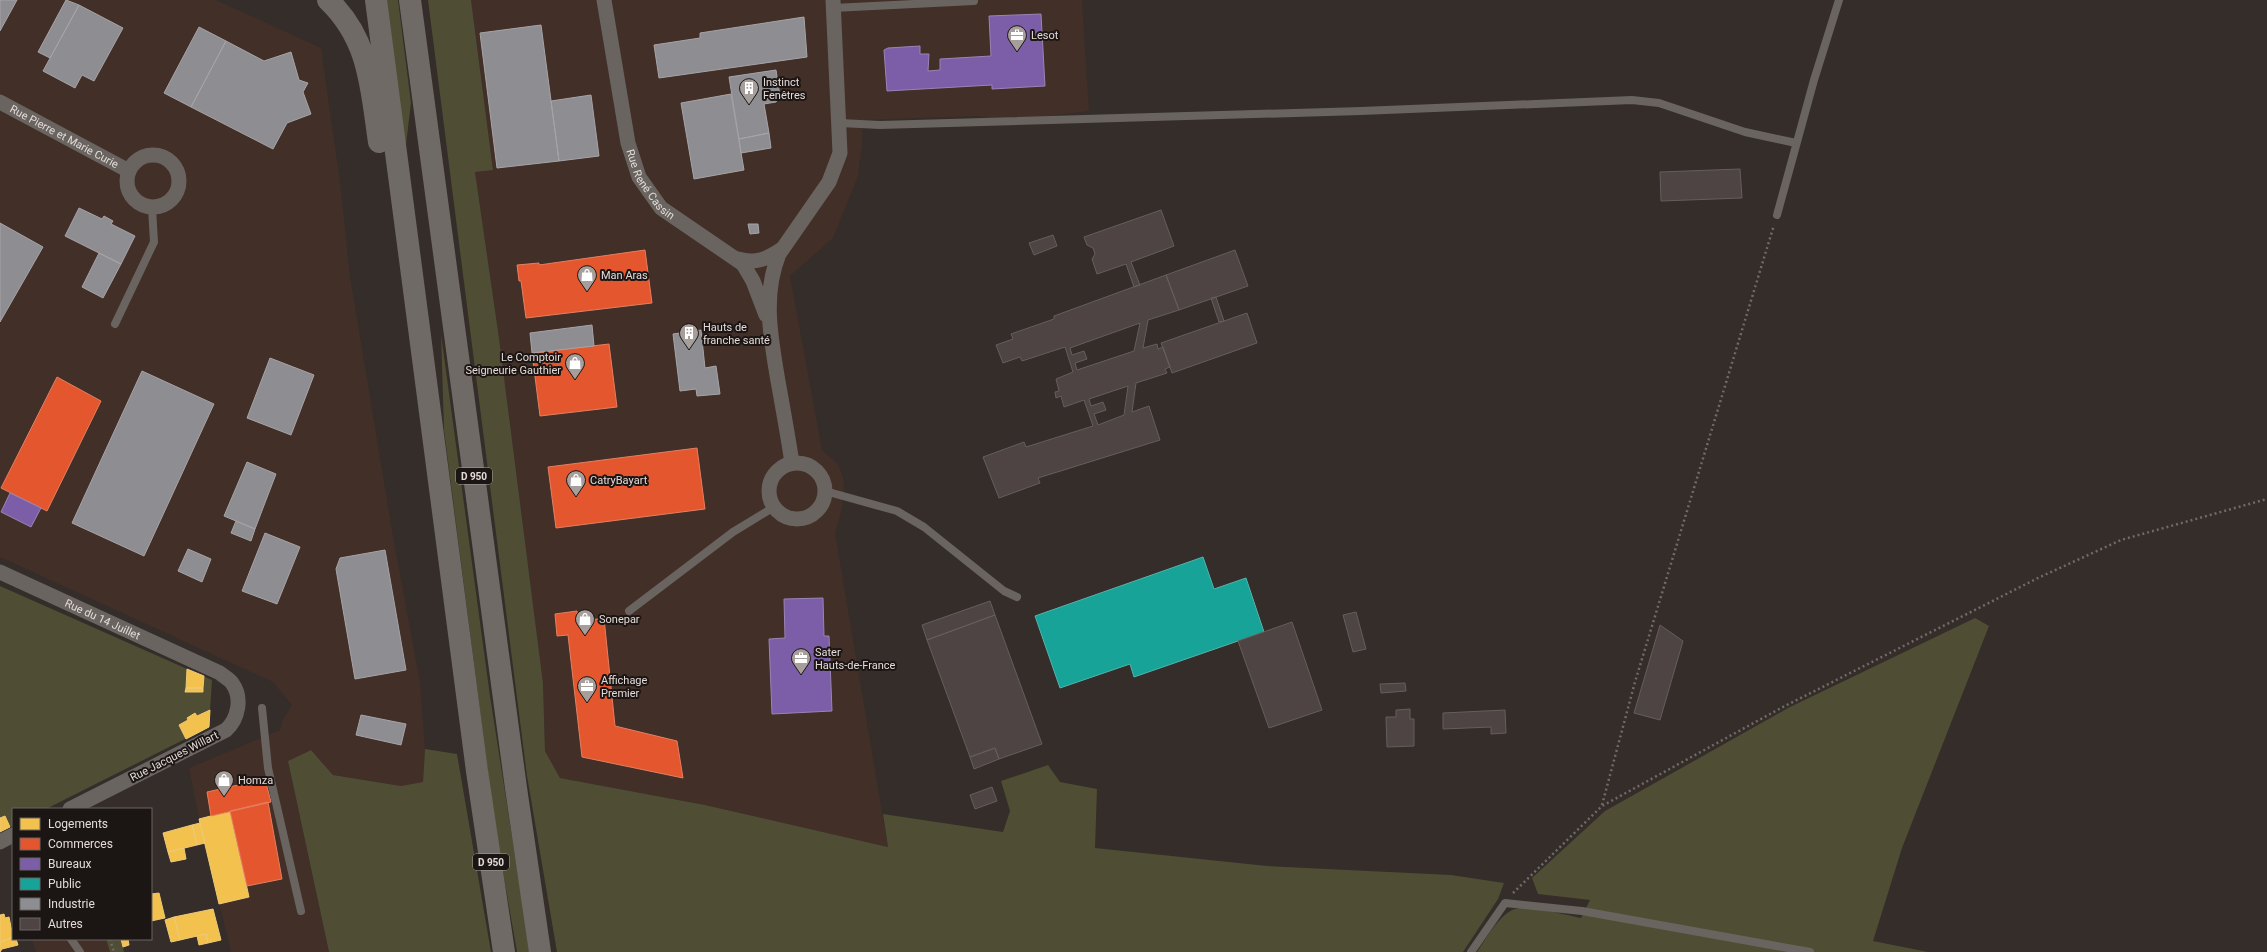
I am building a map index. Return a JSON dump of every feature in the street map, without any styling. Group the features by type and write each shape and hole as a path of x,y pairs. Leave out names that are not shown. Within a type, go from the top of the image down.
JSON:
{"highway":[{"path":"328,0 354,32 366,61 398,260 432,430"},
{"name":"D 950","path":"376,0 477,771 504,952"},
{"name":"D 950","path":"410,0 511,758 540,952"}],"street":[{"name":"Rue René Cassin","path":"604,0 628,143 639,177 661,208 738,259 753,281 769,326"},
{"path":"792,463 769,326 772,277 782,249 834,172 840,153 840,124 833,4"},
{"name":"Rue Pierre et Marie Curie","path":"0,102 129,171"},
{"name":"Rue Pierre et Marie Curie","path":"149,155 164,157 175,167 180,181 176,196 167,204 152,208 141,205 132,197 127,182 129,171 136,162 149,155"},
{"path":"738,259 746,262 759,261 782,249"},
{"path":"792,463 805,464 813,468 822,478 825,491 820,507 807,517 790,518 781,514 774,507 770,498 770,482 779,470 792,463"},
{"name":"Rue du 14 Juillet","path":"0,572 206,666"},
{"name":"Rue Jacques Willart","path":"72,808 218,735 231,726 237,713 238,705 234,687 220,673 206,666"},
{"path":"0,842 12,836"}],"lane":[{"path":"1777,214 1814,80 1839,0"},
{"path":"833,4 974,1"},
{"path":"840,124 880,125 1361,111 1632,100 1659,103 1745,132 1796,144"},
{"path":"115,324 154,242 152,208"},
{"path":"825,491 897,511 924,527 1004,591 1017,597"},
{"path":"629,610 733,532 774,507"},
{"path":"262,708 268,768 301,911"},
{"path":"1471,952 1505,903 1582,911 1810,952"},
{"path":"72,940 80,952"}],"path":[{"path":"1602,806 1635,682 1777,214"},
{"path":"1505,903 1520,883 1602,806 1781,708 2038,578 2121,540 2267,499"},
{"path":"110,940 114,952"}],"shaded area":[{"path":"0,0 216,0 321,48 340,182 350,276 394,542 420,682 425,749 423,783 401,786 333,775 311,750 288,761 329,952 231,952 199,819 189,768 280,730 283,719 292,705 273,682 0,557"},
{"path":"385,0 398,0 411,103 405,153"},
{"path":"428,0 471,0 493,170 475,172 499,338 543,683 545,751 560,778 705,805 888,847 883,814 1003,832 1010,811 1001,781 1048,765 1060,782 1097,789 1095,848 1267,866 1451,875 1504,883 1498,899 1463,952 557,952 527,776"},
{"path":"471,0 1082,0 1089,111 1008,121 977,116 863,120 862,145 858,176 833,238 790,276 822,450 838,464 843,477 844,490 841,513 835,533 888,847 705,805 560,778 545,751 543,683 499,338 475,172 493,169"},
{"path":"441,334 490,696 530,952 517,952 494,820 444,430"},
{"path":"0,586 212,680 209,727 48,808 12,808 12,826 0,832"},
{"path":"1975,618 1989,626 1902,848 1873,941 1928,952 1477,952 1501,918 1512,910 1518,908 1535,909 1581,918 1590,900 1538,894 1532,878 1605,811 1790,707"},
{"path":"425,749 457,754 491,952 329,952 288,761 311,750 333,775 401,786 423,782"},
{"path":"32,940 106,940 110,952 36,952"},
{"path":"106,940 121,940 124,952 110,952"}],"building: Logements":[{"path":"187,669 204,676 203,688 186,688"},
{"path":"186,688 203,688 203,692 185,692"},
{"path":"210,710 209,727 186,739 179,725 188,720 187,718 195,713 197,716"},
{"path":"230,811 249,897 219,904 199,819"},
{"path":"5,816 10,827 0,832 0,818"},
{"path":"200,823 205,843 197,845 192,825"},
{"path":"192,825 197,845 168,852 163,833"},
{"path":"184,848 186,859 171,862 168,852"},
{"path":"159,893 165,918 152,921 152,894"},
{"path":"213,909 221,940 208,943 206,934 180,940 174,917"},
{"path":"4,914 5,918 9,917 12,937 0,942 0,915"},
{"path":"174,917 180,940 171,942 165,920"},
{"path":"206,934 208,943 199,945 197,936"},
{"path":"12,937 12,940 16,940 18,945 2,949 0,952 0,942"},
{"path":"121,940 128,940 129,945 123,947"}],"building: Commerces":[{"name":"Man Aras","path":"645,250 652,303 526,318 521,281 519,281 517,265 539,263 539,265"},
{"name":"Le Comptoir Seigneurie Gauthier","path":"609,344 617,407 540,416 532,353"},
{"path":"57,377 101,401 47,511 1,488"},
{"path":"697,448 705,509 556,528 548,467"},
{"path":"577,611 578,622 604,618 615,726 677,741 683,778 582,757 568,635 557,636 555,614"},
{"path":"265,779 271,802 211,816 207,792"},
{"path":"268,802 282,879 247,886 230,811"}],"building: Bureaux":[{"name":"Lesot","path":"1041,14 1045,86 992,89 992,85 887,91 884,50 888,48 920,46 920,54 929,54 928,71 940,70 940,59 991,56 989,16"},
{"path":"10,493 41,508 31,527 1,512"},
{"name":"Sater Hauts-de-France","path":"823,598 824,636 829,636 832,711 772,714 769,639 785,638 784,599"}],"building: Public":[{"path":"1203,557 1214,589 1246,578 1264,632 1134,677 1130,664 1060,688 1035,616"}],"building: Industrie":[{"path":"0,0 17,0 0,31"},
{"path":"66,0 79,5 50,58 38,52"},
{"path":"79,5 123,28 94,81 82,75 75,88 43,71"},
{"path":"804,17 807,57 659,78 654,45 700,38 700,33"},
{"path":"541,25 559,161 497,168 480,33"},
{"path":"199,27 226,41 191,107 164,93"},
{"path":"226,41 264,61 291,52 299,80 308,83 303,92 311,114 287,123 273,149 191,107"},
{"name":"Instinct Fenêtres","path":"776,70 780,96 776,102 764,104 769,133 739,139 729,77"},
{"path":"731,94 744,170 694,179 681,103"},
{"path":"591,95 599,156 559,161 551,101"},
{"path":"769,133 771,148 741,153 739,139"},
{"path":"79,208 102,219 104,216 113,221 111,224 135,236 121,264 65,236"},
{"path":"0,223 43,247 0,322"},
{"path":"748,224 758,224 759,233 750,234"},
{"path":"99,253 121,264 103,298 82,287"},
{"path":"592,325 594,346 532,353 530,333"},
{"name":"Hauts de franche santé","path":"701,330 705,368 716,366 720,394 697,396 696,389 680,391 673,334"},
{"path":"270,358 314,375 291,435 247,418"},
{"path":"142,371 214,404 144,556 72,523"},
{"path":"247,462 276,474 255,529 224,516"},
{"path":"236,521 255,529 251,541 231,533"},
{"path":"265,533 300,547 277,604 242,591"},
{"path":"188,549 211,559 202,582 178,571"},
{"path":"385,550 406,670 355,679 336,569 340,558"},
{"path":"361,715 406,724 401,745 356,735"}],"building: Autres":[{"path":"1740,169 1742,198 1661,201 1660,172"},
{"path":"1161,210 1174,246 1131,262 1140,285 1134,287 1126,264 1097,274 1092,259 1095,254 1093,248 1087,245 1084,237"},
{"path":"1053,235 1057,246 1034,255 1029,243"},
{"path":"1235,250 1248,286 1179,310 1166,275"},
{"path":"1166,275 1179,310 1148,320 1143,348 1157,344 1158,349 1163,347 1170,367 1165,369 1167,373 1136,383 1132,412 1149,406 1160,440 1038,478 1040,483 999,498 983,457 1024,442 1026,447 1093,426 1084,400 1064,407 1061,396 1056,398 1055,392 1059,391 1056,379 1073,372 1065,347 1022,361 1020,357 1003,363 996,345 1013,339 1011,334 1054,319 1054,316","holes":["1140,323 1134,351 1077,370 1075,363 1087,359 1084,351 1072,355 1070,348","1128,386 1124,415 1098,425 1094,414 1106,410 1103,402 1091,406 1089,399"]},
{"path":"1216,297 1224,321 1219,322 1211,298"},
{"path":"1247,313 1257,343 1172,373 1161,343"},
{"path":"990,601 995,615 927,640 922,625"},
{"path":"1356,612 1366,649 1353,652 1343,615"},
{"path":"995,615 1042,744 999,759 995,748 970,757 927,640"},
{"path":"1292,622 1322,710 1269,728 1238,641"},
{"path":"1660,625 1683,641 1660,720 1634,713"},
{"path":"1405,683 1406,691 1381,693 1380,684"},
{"path":"1410,709 1410,719 1414,719 1414,746 1387,747 1386,717 1396,717 1396,710"},
{"path":"1505,710 1506,733 1491,734 1491,727 1443,729 1443,713"},
{"path":"995,748 999,759 974,769 970,757"},
{"path":"992,787 997,801 975,809 970,795"}],"place":[{"name":"Lesot","path":"1017,52"},
{"name":"Instinct Fenêtres","path":"749,105"},
{"name":"Man Aras","path":"587,292"},
{"name":"Hauts de franche santé","path":"689,350"},
{"name":"Le Comptoir Seigneurie Gauthier","path":"575,380"},
{"name":"CatryBayart","path":"576,497"},
{"name":"Sonepar","path":"585,636"},
{"name":"Sater Hauts-de-France","path":"801,675"},
{"name":"Affichage Premier","path":"587,703"},
{"name":"Homza","path":"224,797"}]}
